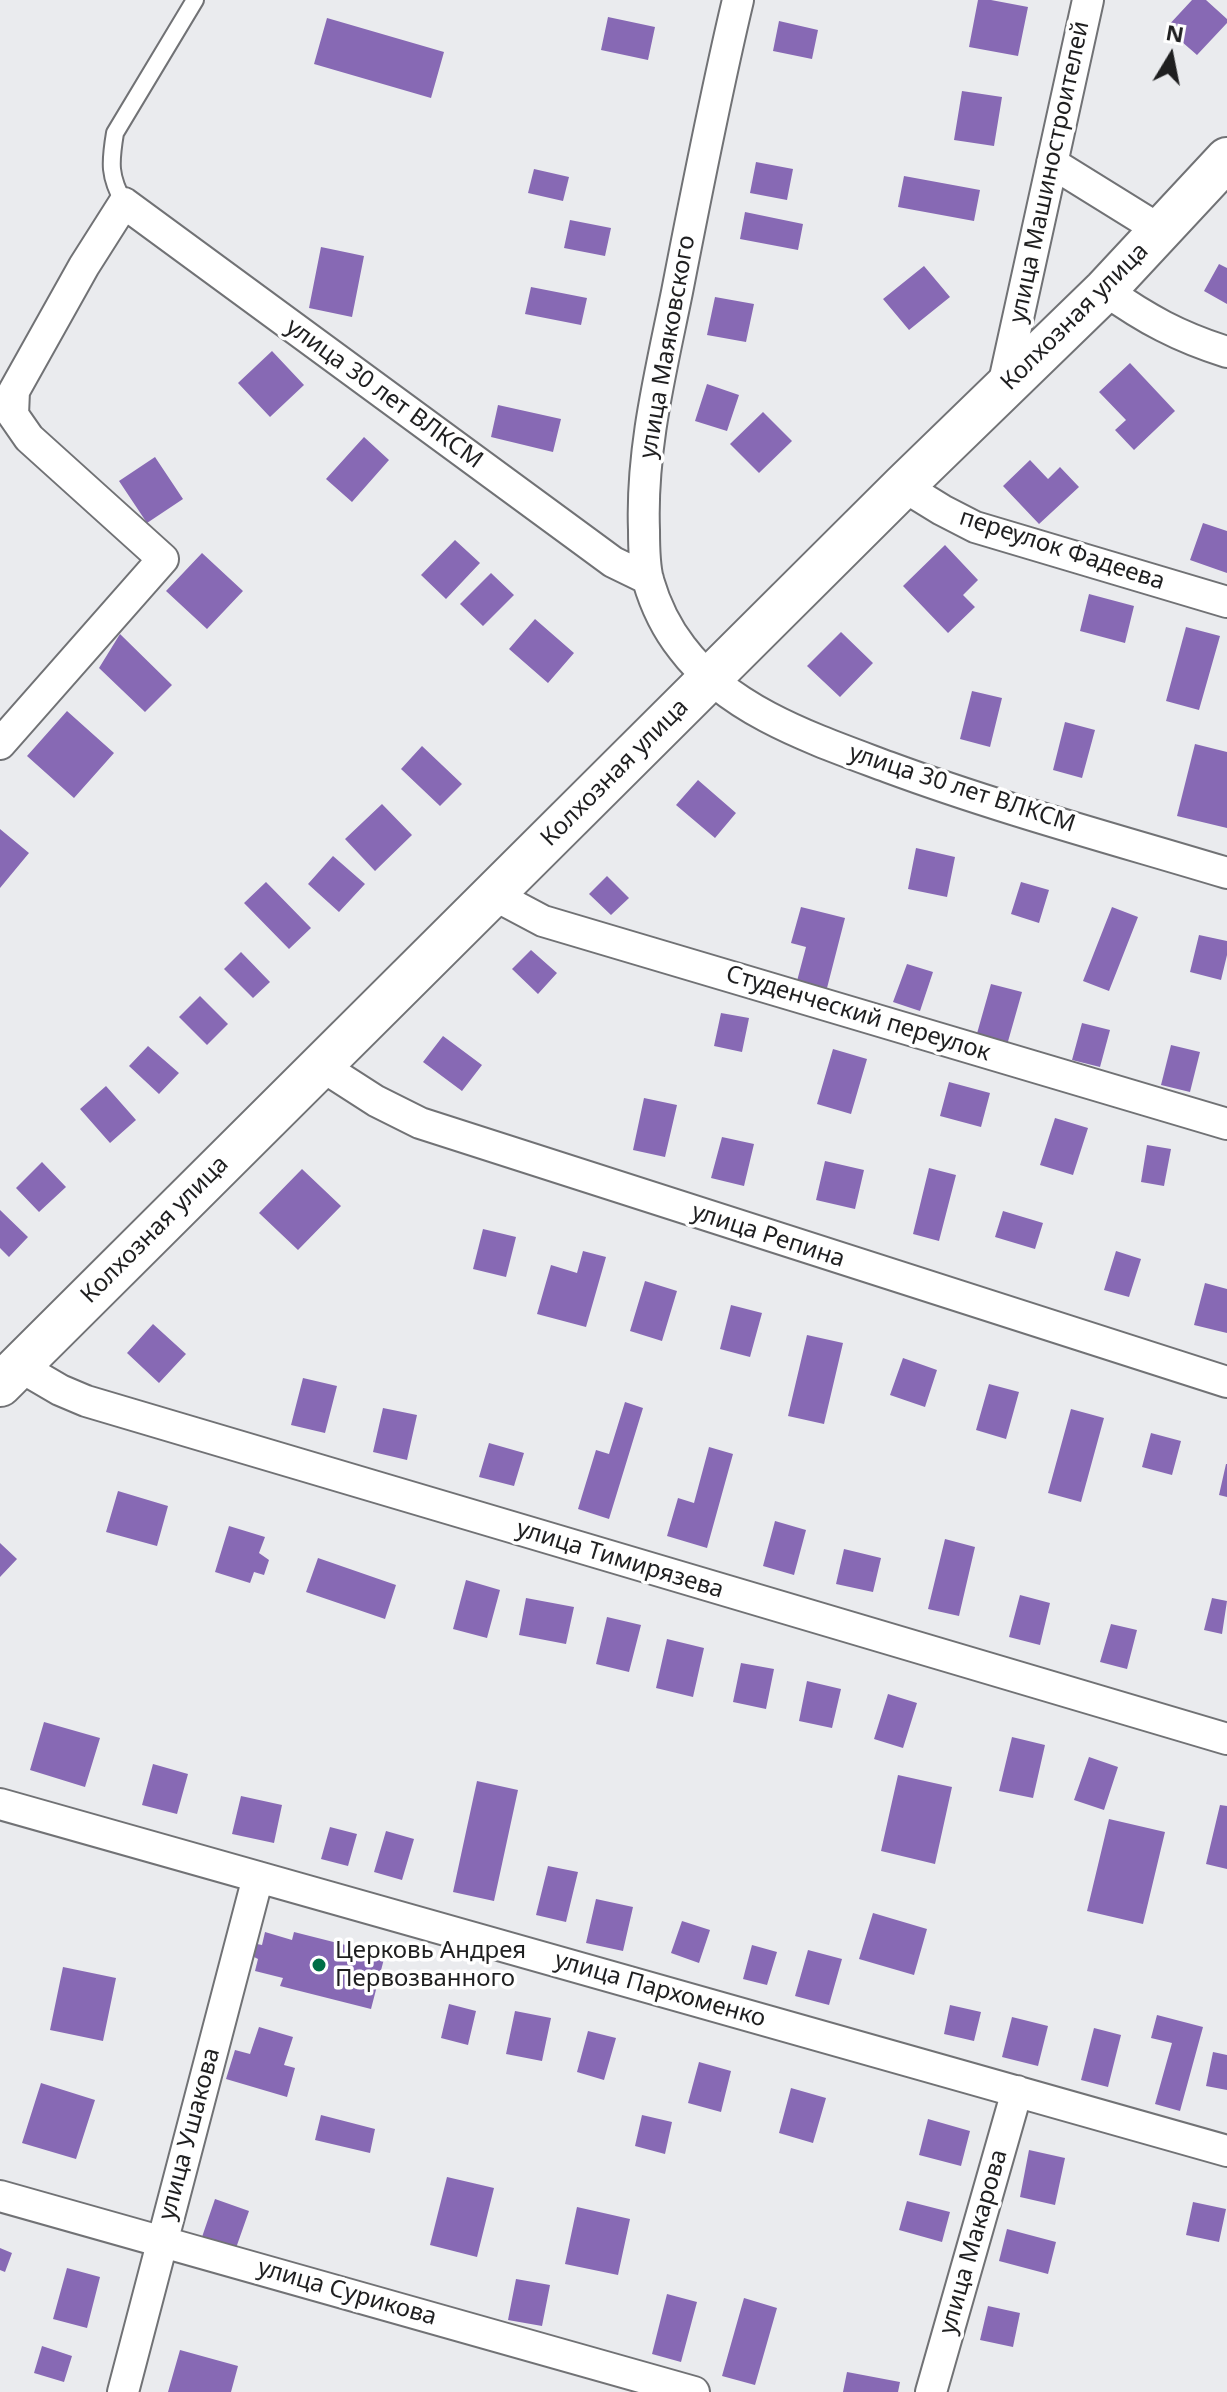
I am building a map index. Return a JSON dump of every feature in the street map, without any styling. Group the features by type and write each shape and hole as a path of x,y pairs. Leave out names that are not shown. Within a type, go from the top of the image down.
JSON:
{"main road":[{"name":"Колхозная улица","path":"10,1376 903,486 1105,290 1227,159"}],"street":[{"name":"улица Маяковского","path":"710,678 683,650 665,622 648,579 643,495 651,422 738,0"},
{"name":"улица Машиностроителей","path":"1002,391 1088,0"},
{"path":"1052,163 1160,230"},
{"name":"улица 30 лет ВЛКСМ","path":"124,203 613,562 648,579"},
{"path":"0,744 163,559 29,438 13,415 14,391 29,362 124,203"},
{"path":"1105,290 1140,315 1189,340 1227,352"},
{"name":"переулок Фадеева","path":"903,486 975,527 1227,602"},
{"name":"улица 30 лет ВЛКСМ","path":"710,678 761,714 818,741 953,791 1227,873"},
{"name":"Студенческий переулок","path":"494,895 543,921 1227,1124"},
{"name":"улица Репина","path":"320,1065 376,1101 420,1123 1227,1382"},
{"name":"улица Тимирязева","path":"10,1376 1227,1739"},
{"name":"улица Пархоменко","path":"0,1804 1227,2151"},
{"name":"улица Ушакова","path":"123,2392 258,1877"},
{"name":"улица Макарова","path":"931,2392 1017,2091"},
{"name":"улица Сурикова","path":"0,2196 694,2392"}],"lane":[{"path":"124,203 113,182 111,155 115,133 195,0"}],"building":[{"path":"978,0 1028,7 1018,56 969,47"},
{"path":"1192,0 1206,0 1227,19 1227,23 1197,55 1166,28"},
{"path":"608,17 655,27 648,60 601,50"},
{"path":"327,18 444,52 431,98 314,64"},
{"path":"779,21 818,30 812,59 773,51"},
{"path":"962,91 1002,97 994,146 954,140"},
{"path":"756,162 793,169 787,200 750,193"},
{"path":"534,169 569,177 563,201 528,193"},
{"path":"904,176 980,190 974,221 898,207"},
{"path":"745,212 803,224 798,250 740,239"},
{"path":"570,220 611,228 605,256 564,248"},
{"path":"321,247 364,256 352,317 309,308"},
{"path":"1219,264 1227,268 1227,304 1204,291"},
{"path":"924,266 950,297 909,330 883,299"},
{"path":"531,287 587,298 581,325 525,314"},
{"path":"715,297 754,304 746,342 707,335"},
{"path":"272,351 304,385 270,417 238,383"},
{"path":"1130,363 1175,411 1134,450 1115,430 1126,420 1099,392"},
{"path":"707,384 739,395 727,431 695,421"},
{"path":"498,405 561,419 553,452 491,437"},
{"path":"763,412 792,441 759,473 730,444"},
{"path":"364,437 389,460 352,502 326,479"},
{"path":"155,457 183,499 147,523 119,481"},
{"path":"1030,460 1048,479 1060,467 1079,487 1039,524 1003,486"},
{"path":"1203,523 1227,531 1227,573 1190,560"},
{"path":"455,540 480,563 446,599 421,575"},
{"path":"945,545 978,580 963,595 975,607 948,633 903,586"},
{"path":"202,553 243,591 207,629 166,591"},
{"path":"491,573 514,595 483,626 460,604"},
{"path":"1089,594 1134,606 1125,643 1080,631"},
{"path":"535,619 574,653 548,683 509,649"},
{"path":"1186,627 1220,636 1199,710 1166,701"},
{"path":"841,632 873,663 840,697 807,666"},
{"path":"120,634 172,685 145,712 99,668"},
{"path":"972,691 1002,698 990,747 960,739"},
{"path":"67,711 114,753 74,798 27,756"},
{"path":"1065,722 1095,730 1082,778 1053,770"},
{"path":"1195,744 1227,752 1227,828 1177,816"},
{"path":"422,746 462,784 440,806 401,769"},
{"path":"698,780 736,813 715,838 676,805"},
{"path":"382,804 412,835 375,871 345,839"},
{"path":"0,829 29,853 0,888"},
{"path":"916,848 955,857 947,897 908,889"},
{"path":"333,856 365,884 339,912 308,884"},
{"path":"607,876 629,898 611,915 589,894"},
{"path":"266,882 311,928 289,949 244,903"},
{"path":"1021,882 1049,890 1039,923 1011,914"},
{"path":"801,907 845,918 827,988 797,981 806,947 791,943"},
{"path":"1112,907 1138,917 1109,991 1083,981"},
{"path":"1199,935 1227,941 1221,980 1190,972"},
{"path":"531,950 557,973 538,994 512,969"},
{"path":"241,952 270,982 253,998 224,969"},
{"path":"907,964 933,972 920,1011 893,1002"},
{"path":"991,984 1022,992 1007,1045 976,1037"},
{"path":"200,996 228,1024 207,1045 179,1017"},
{"path":"721,1013 749,1018 742,1052 714,1046"},
{"path":"1082,1023 1110,1030 1100,1067 1072,1060"},
{"path":"443,1036 482,1065 462,1091 423,1062"},
{"path":"1171,1045 1200,1052 1190,1092 1161,1085"},
{"path":"148,1046 179,1073 159,1094 129,1066"},
{"path":"833,1049 867,1059 851,1114 817,1104"},
{"path":"949,1082 990,1093 981,1127 940,1116"},
{"path":"106,1086 136,1120 110,1143 80,1109"},
{"path":"644,1098 677,1105 665,1157 633,1150"},
{"path":"1055,1118 1088,1128 1073,1175 1040,1165"},
{"path":"722,1137 754,1144 744,1186 711,1178"},
{"path":"1147,1145 1171,1149 1164,1186 1141,1182"},
{"path":"825,1161 864,1170 855,1209 816,1200"},
{"path":"42,1162 66,1187 39,1212 16,1188"},
{"path":"929,1168 956,1175 939,1241 913,1234"},
{"path":"302,1169 341,1206 298,1250 259,1213"},
{"path":"0,1210 28,1237 9,1257 0,1248"},
{"path":"1003,1211 1043,1223 1035,1249 995,1237"},
{"path":"483,1229 516,1237 506,1277 473,1269"},
{"path":"583,1251 606,1257 586,1327 537,1314 551,1265 577,1273"},
{"path":"1116,1251 1141,1259 1129,1297 1104,1290"},
{"path":"645,1281 677,1291 662,1341 630,1331"},
{"path":"1205,1283 1227,1289 1227,1333 1194,1325"},
{"path":"731,1305 762,1313 750,1357 720,1349"},
{"path":"153,1324 186,1354 159,1383 127,1353"},
{"path":"807,1335 843,1343 824,1424 788,1416"},
{"path":"903,1358 937,1370 925,1407 890,1395"},
{"path":"303,1378 337,1386 325,1433 291,1425"},
{"path":"989,1384 1019,1392 1006,1439 976,1430"},
{"path":"625,1402 643,1408 609,1519 578,1509 596,1450 609,1454"},
{"path":"383,1408 417,1415 407,1460 373,1452"},
{"path":"1071,1409 1104,1418 1081,1502 1048,1493"},
{"path":"1151,1433 1181,1441 1172,1475 1142,1467"},
{"path":"489,1443 524,1453 514,1486 479,1477"},
{"path":"709,1447 733,1454 707,1548 667,1536 678,1498 694,1503"},
{"path":"1227,1464 1227,1497 1219,1495"},
{"path":"118,1491 168,1506 157,1546 106,1532"},
{"path":"775,1521 806,1530 794,1575 763,1566"},
{"path":"229,1526 265,1537 259,1553 269,1560 264,1575 254,1572 250,1583 215,1572"},
{"path":"945,1539 975,1547 959,1616 928,1609"},
{"path":"0,1543 17,1559 0,1577"},
{"path":"844,1549 881,1558 873,1592 836,1584"},
{"path":"318,1558 396,1585 385,1619 306,1592"},
{"path":"466,1580 500,1590 487,1638 453,1629"},
{"path":"1020,1595 1050,1603 1040,1645 1009,1637"},
{"path":"526,1598 574,1607 566,1644 519,1635"},
{"path":"1212,1598 1227,1601 1222,1634 1204,1630"},
{"path":"607,1617 641,1625 629,1672 596,1664"},
{"path":"1111,1624 1137,1630 1127,1669 1100,1662"},
{"path":"667,1639 704,1648 693,1697 656,1688"},
{"path":"741,1663 774,1669 766,1709 733,1702"},
{"path":"807,1681 841,1689 832,1728 799,1721"},
{"path":"888,1694 917,1703 903,1748 874,1739"},
{"path":"44,1722 100,1738 85,1787 30,1770"},
{"path":"1012,1737 1045,1745 1033,1798 999,1791"},
{"path":"1089,1757 1118,1767 1104,1810 1074,1800"},
{"path":"153,1764 188,1774 177,1814 142,1805"},
{"path":"898,1775 952,1787 935,1864 881,1851"},
{"path":"477,1781 518,1790 494,1901 453,1892"},
{"path":"241,1796 282,1805 274,1843 232,1834"},
{"path":"1220,1805 1227,1806 1227,1869 1206,1864"},
{"path":"1109,1819 1165,1832 1143,1924 1087,1911"},
{"path":"330,1827 357,1834 348,1866 321,1859"},
{"path":"386,1831 414,1839 402,1880 374,1872"},
{"path":"548,1866 578,1872 566,1922 536,1915"},
{"path":"596,1899 633,1907 623,1951 586,1943"},
{"path":"873,1913 927,1929 914,1975 859,1959"},
{"path":"682,1921 710,1930 699,1963 671,1953"},
{"name":"Церковь Андрея Первозванного","path":"265,1932 292,1940 294,1932 385,1955 371,2009 280,1986 283,1978 255,1971 257,1944 262,1945"},
{"path":"752,1945 777,1952 767,1985 743,1979"},
{"path":"808,1950 842,1959 829,2005 795,1996"},
{"path":"63,1967 116,1978 103,2041 50,2030"},
{"path":"449,2004 476,2011 468,2045 441,2038"},
{"path":"950,2005 981,2012 974,2041 944,2034"},
{"path":"515,2011 551,2018 542,2061 506,2054"},
{"path":"1157,2015 1203,2027 1180,2111 1155,2104 1172,2043 1151,2038"},
{"path":"1012,2017 1048,2026 1038,2066 1002,2057"},
{"path":"259,2027 293,2037 284,2065 295,2068 287,2097 226,2079 235,2050 250,2054"},
{"path":"1094,2028 1121,2035 1108,2087 1081,2080"},
{"path":"588,2031 616,2038 604,2080 577,2072"},
{"path":"1213,2052 1227,2055 1227,2090 1206,2086"},
{"path":"699,2062 731,2071 721,2112 688,2103"},
{"path":"41,2083 95,2100 76,2159 22,2143"},
{"path":"791,2088 826,2098 813,2143 779,2133"},
{"path":"321,2115 375,2129 370,2153 315,2140"},
{"path":"642,2115 672,2122 665,2154 635,2146"},
{"path":"928,2119 970,2131 961,2166 919,2155"},
{"path":"1029,2150 1065,2158 1055,2205 1020,2197"},
{"path":"447,2177 494,2188 477,2257 430,2245"},
{"path":"215,2199 249,2211 236,2248 202,2237"},
{"path":"907,2201 950,2212 942,2242 899,2230"},
{"path":"1193,2202 1226,2209 1219,2242 1186,2235"},
{"path":"577,2207 630,2219 618,2275 565,2264"},
{"path":"1007,2229 1056,2242 1048,2274 999,2261"},
{"path":"0,2248 12,2253 5,2272 0,2270"},
{"path":"67,2268 100,2277 87,2328 53,2319"},
{"path":"516,2279 550,2285 542,2326 508,2320"},
{"path":"667,2294 697,2302 681,2362 652,2354"},
{"path":"744,2298 777,2308 755,2385 722,2376"},
{"path":"988,2306 1020,2313 1013,2347 980,2340"},
{"path":"42,2346 72,2356 64,2382 34,2373"},
{"path":"180,2350 238,2366 231,2392 168,2392"},
{"path":"847,2372 900,2382 898,2392 843,2392"}],"place":[{"name":"Церковь Андрея Первозванного","path":"319,1965"}]}
